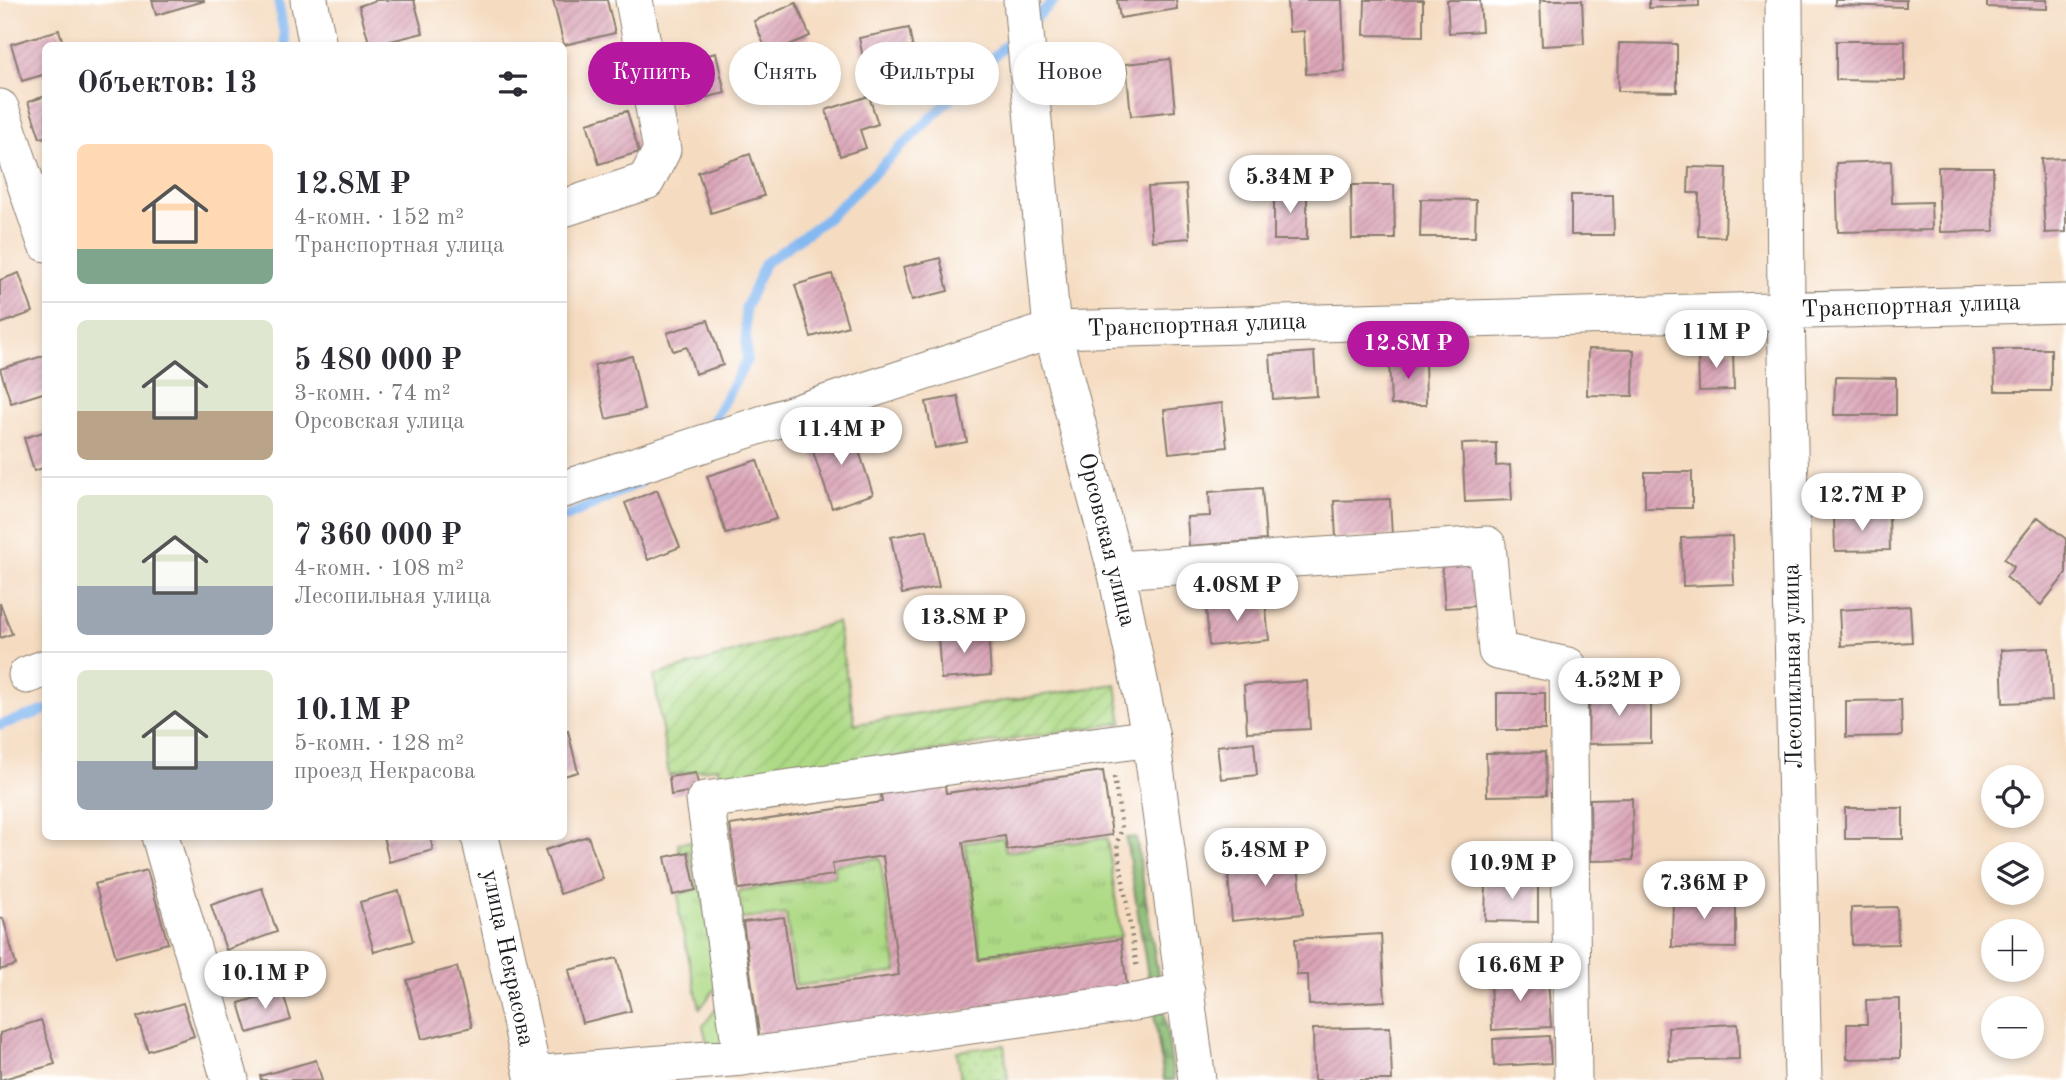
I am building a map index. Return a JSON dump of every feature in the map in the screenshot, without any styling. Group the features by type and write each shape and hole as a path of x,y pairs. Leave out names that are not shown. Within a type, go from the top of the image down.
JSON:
{"street":[{"path":"309,0 317,42"},
{"path":"567,207 646,181 662,150 634,0"},
{"name":"Орсовская улица","path":"1022,0 1052,330 1116,570 1151,738 1197,1080"},
{"name":"Лесопильная улица","path":"1784,0 1786,310 1803,1080"},
{"path":"0,108 42,231"},
{"name":"Транспортная улица","path":"567,488 1052,330 2066,303"},
{"path":"1116,570 1487,545 1497,651 1568,666 1573,1080"},
{"path":"742,1057 705,800 1151,738"},
{"path":"161,840 230,1080"},
{"name":"улица Некрасова","path":"481,840 533,1077"},
{"path":"533,1077 667,1072 742,1057 940,1040 1186,991"}],"path":[{"path":"1108,743 1122,828 1117,842 1142,1000"}],"green space":[{"path":"837,622 855,724 1116,684 1122,723 721,783 718,767 669,776 654,676"},
{"path":"1136,837 1160,988 1150,989 1126,838"},
{"path":"1003,838 1006,852 1107,838 1121,937 981,956 965,843"},
{"path":"695,841 717,986 700,1009 679,915 679,894 696,890 688,851 679,853 678,843"},
{"path":"880,858 897,972 796,986 786,914 742,919 738,891 835,876 834,865"},
{"path":"722,1001 730,1053 710,1055 703,1026"},
{"path":"1164,1011 1174,1080 1164,1080 1154,1013"},
{"path":"1004,1045 1008,1080 961,1080 957,1051"}],"building":[{"path":"152,0 204,0 204,1 156,15"},
{"path":"377,0 414,0 423,33 386,42 369,42 359,6"},
{"path":"553,0 607,0 615,33 567,44 563,42"},
{"path":"1117,0 1176,0 1177,9 1120,18"},
{"path":"1287,0 1342,0 1345,72 1306,74 1304,31 1289,32"},
{"path":"1365,0 1423,0 1423,36 1364,35"},
{"path":"1447,0 1480,0 1482,31 1449,33"},
{"path":"1540,0 1582,0 1584,44 1542,46"},
{"path":"1649,0 1699,0 1699,6 1649,8"},
{"path":"1835,0 1906,0 1906,7 1835,5"},
{"path":"1987,0 2047,0 2047,9 1987,7"},
{"path":"796,3 810,36 796,42 763,42 754,21"},
{"path":"909,28 912,42 860,42 859,38"},
{"path":"59,30 63,42 42,42 42,75 22,81 11,44"},
{"path":"1836,41 1905,41 1905,81 1836,80"},
{"path":"1619,43 1677,44 1677,92 1618,91"},
{"path":"715,53 725,93 715,95"},
{"path":"1170,59 1175,111 1131,116 1126,64"},
{"path":"42,97 42,138 40,138 28,102"},
{"path":"855,101 855,105 872,105 878,124 860,130 866,148 840,156 826,110"},
{"path":"627,111 639,152 599,164 587,123"},
{"path":"750,154 764,196 711,213 698,172"},
{"path":"2066,158 2066,232 2045,233 2041,159"},
{"path":"1891,161 1892,203 1931,202 1932,230 1838,232 1836,163"},
{"path":"1689,167 1727,168 1725,237 1698,236 1699,193 1688,193"},
{"path":"1938,167 1993,167 1994,231 1940,232"},
{"path":"1186,185 1190,238 1152,241 1148,187"},
{"path":"1351,185 1394,185 1395,239 1352,239"},
{"path":"1274,190 1307,190 1307,240 1274,240"},
{"path":"1571,195 1613,195 1614,235 1571,235"},
{"path":"1421,199 1476,200 1475,237 1420,237"},
{"path":"940,258 948,291 912,300 903,267"},
{"path":"19,273 33,312 0,324 0,280"},
{"path":"832,274 848,326 811,337 795,285"},
{"path":"708,320 723,365 695,374 687,347 673,351 667,333"},
{"path":"1588,349 1634,350 1633,396 1587,395"},
{"path":"1994,349 2051,349 2051,391 1995,391"},
{"path":"1733,350 1734,390 1699,391 1698,351"},
{"path":"1314,352 1317,396 1273,399 1270,355"},
{"path":"42,356 42,393 11,403 0,369"},
{"path":"632,356 644,410 606,419 594,365"},
{"path":"1389,357 1425,357 1426,405 1391,405"},
{"path":"1835,377 1896,378 1896,415 1834,415"},
{"path":"958,396 967,442 935,448 926,402"},
{"path":"1222,403 1227,447 1169,453 1164,410"},
{"path":"851,426 873,494 832,508 809,440"},
{"path":"42,432 42,468 34,471 24,438"},
{"path":"1496,443 1496,466 1510,465 1512,500 1465,502 1462,444"},
{"path":"757,460 776,519 726,534 707,476"},
{"path":"1645,472 1692,472 1692,508 1645,508"},
{"path":"1262,488 1266,540 1189,546 1187,517 1210,516 1209,492"},
{"path":"657,490 680,547 648,560 625,503"},
{"path":"1390,499 1392,536 1336,538 1334,501"},
{"path":"1889,515 1890,550 1835,551 1834,516"},
{"path":"2038,517 2066,539 2066,574 2041,605 2006,577 2014,567 2004,559"},
{"path":"927,530 939,587 902,594 891,537"},
{"path":"1732,536 1734,584 1683,586 1681,538"},
{"path":"1474,557 1477,606 1445,608 1441,559"},
{"path":"1265,600 1269,640 1209,646 1206,606"},
{"path":"0,603 12,634 0,638"},
{"path":"1910,606 1912,642 1841,646 1839,610"},
{"path":"988,632 991,675 941,679 938,635"},
{"path":"2049,648 2052,701 2003,703 2001,650"},
{"path":"1307,681 1310,729 1247,732 1244,685"},
{"path":"1607,684 1629,684 1629,698 1651,698 1651,743 1588,744 1589,695 1607,695"},
{"path":"1497,693 1545,693 1545,730 1497,730"},
{"path":"1901,700 1902,736 1846,737 1846,701"},
{"path":"567,731 578,772 567,775"},
{"path":"1254,742 1257,775 1221,779 1217,746"},
{"path":"1545,752 1546,795 1487,796 1486,753"},
{"path":"1103,771 1112,835 1007,850 1005,836 963,842 979,960 1121,939 1127,987 760,1040 743,922 784,917 794,990 899,975 883,856 832,864 834,875 739,889 730,825 882,802 880,787 944,778 946,793"},
{"path":"696,773 699,790 671,795 669,777"},
{"path":"1632,798 1633,860 1591,861 1590,799"},
{"path":"1845,808 1903,808 1903,839 1845,839"},
{"path":"588,836 603,879 560,894 545,850"},
{"path":"384,840 431,840 433,850 389,862"},
{"path":"688,852 696,890 673,895 665,857"},
{"path":"1297,854 1303,914 1232,921 1227,861"},
{"path":"147,870 168,943 116,957 95,884"},
{"path":"1486,880 1538,880 1538,922 1485,921"},
{"path":"262,888 277,932 226,950 211,905"},
{"path":"399,891 413,941 374,952 360,902"},
{"path":"1673,895 1736,895 1736,948 1672,947"},
{"path":"1897,907 1898,944 1852,945 1851,908"},
{"path":"3,918 16,965 0,970 0,919"},
{"path":"1381,934 1385,1001 1309,1005 1308,975 1297,975 1295,939"},
{"path":"617,958 631,1011 582,1023 569,970"},
{"path":"457,967 472,1027 422,1039 407,980"},
{"path":"1548,976 1551,1027 1492,1030 1490,979"},
{"path":"282,990 291,1020 248,1033 239,1003"},
{"path":"1900,999 1900,1058 1847,1059 1847,1024 1867,1024 1866,1000"},
{"path":"183,1003 194,1036 148,1051 137,1017"},
{"path":"41,1020 55,1064 0,1080 0,1033"},
{"path":"1738,1024 1739,1059 1669,1061 1668,1027"},
{"path":"1390,1027 1392,1080 1314,1080 1313,1029"},
{"path":"1549,1036 1551,1063 1494,1066 1493,1039"},
{"path":"316,1060 322,1080 261,1080 260,1076"}],"waterway":[{"path":"278,0 285,42"},
{"path":"1034,19 1055,0"},
{"path":"707,431 747,360 745,309 765,263 828,218 1013,38"},
{"path":"567,517 640,482"},
{"path":"0,725 42,711"}]}
